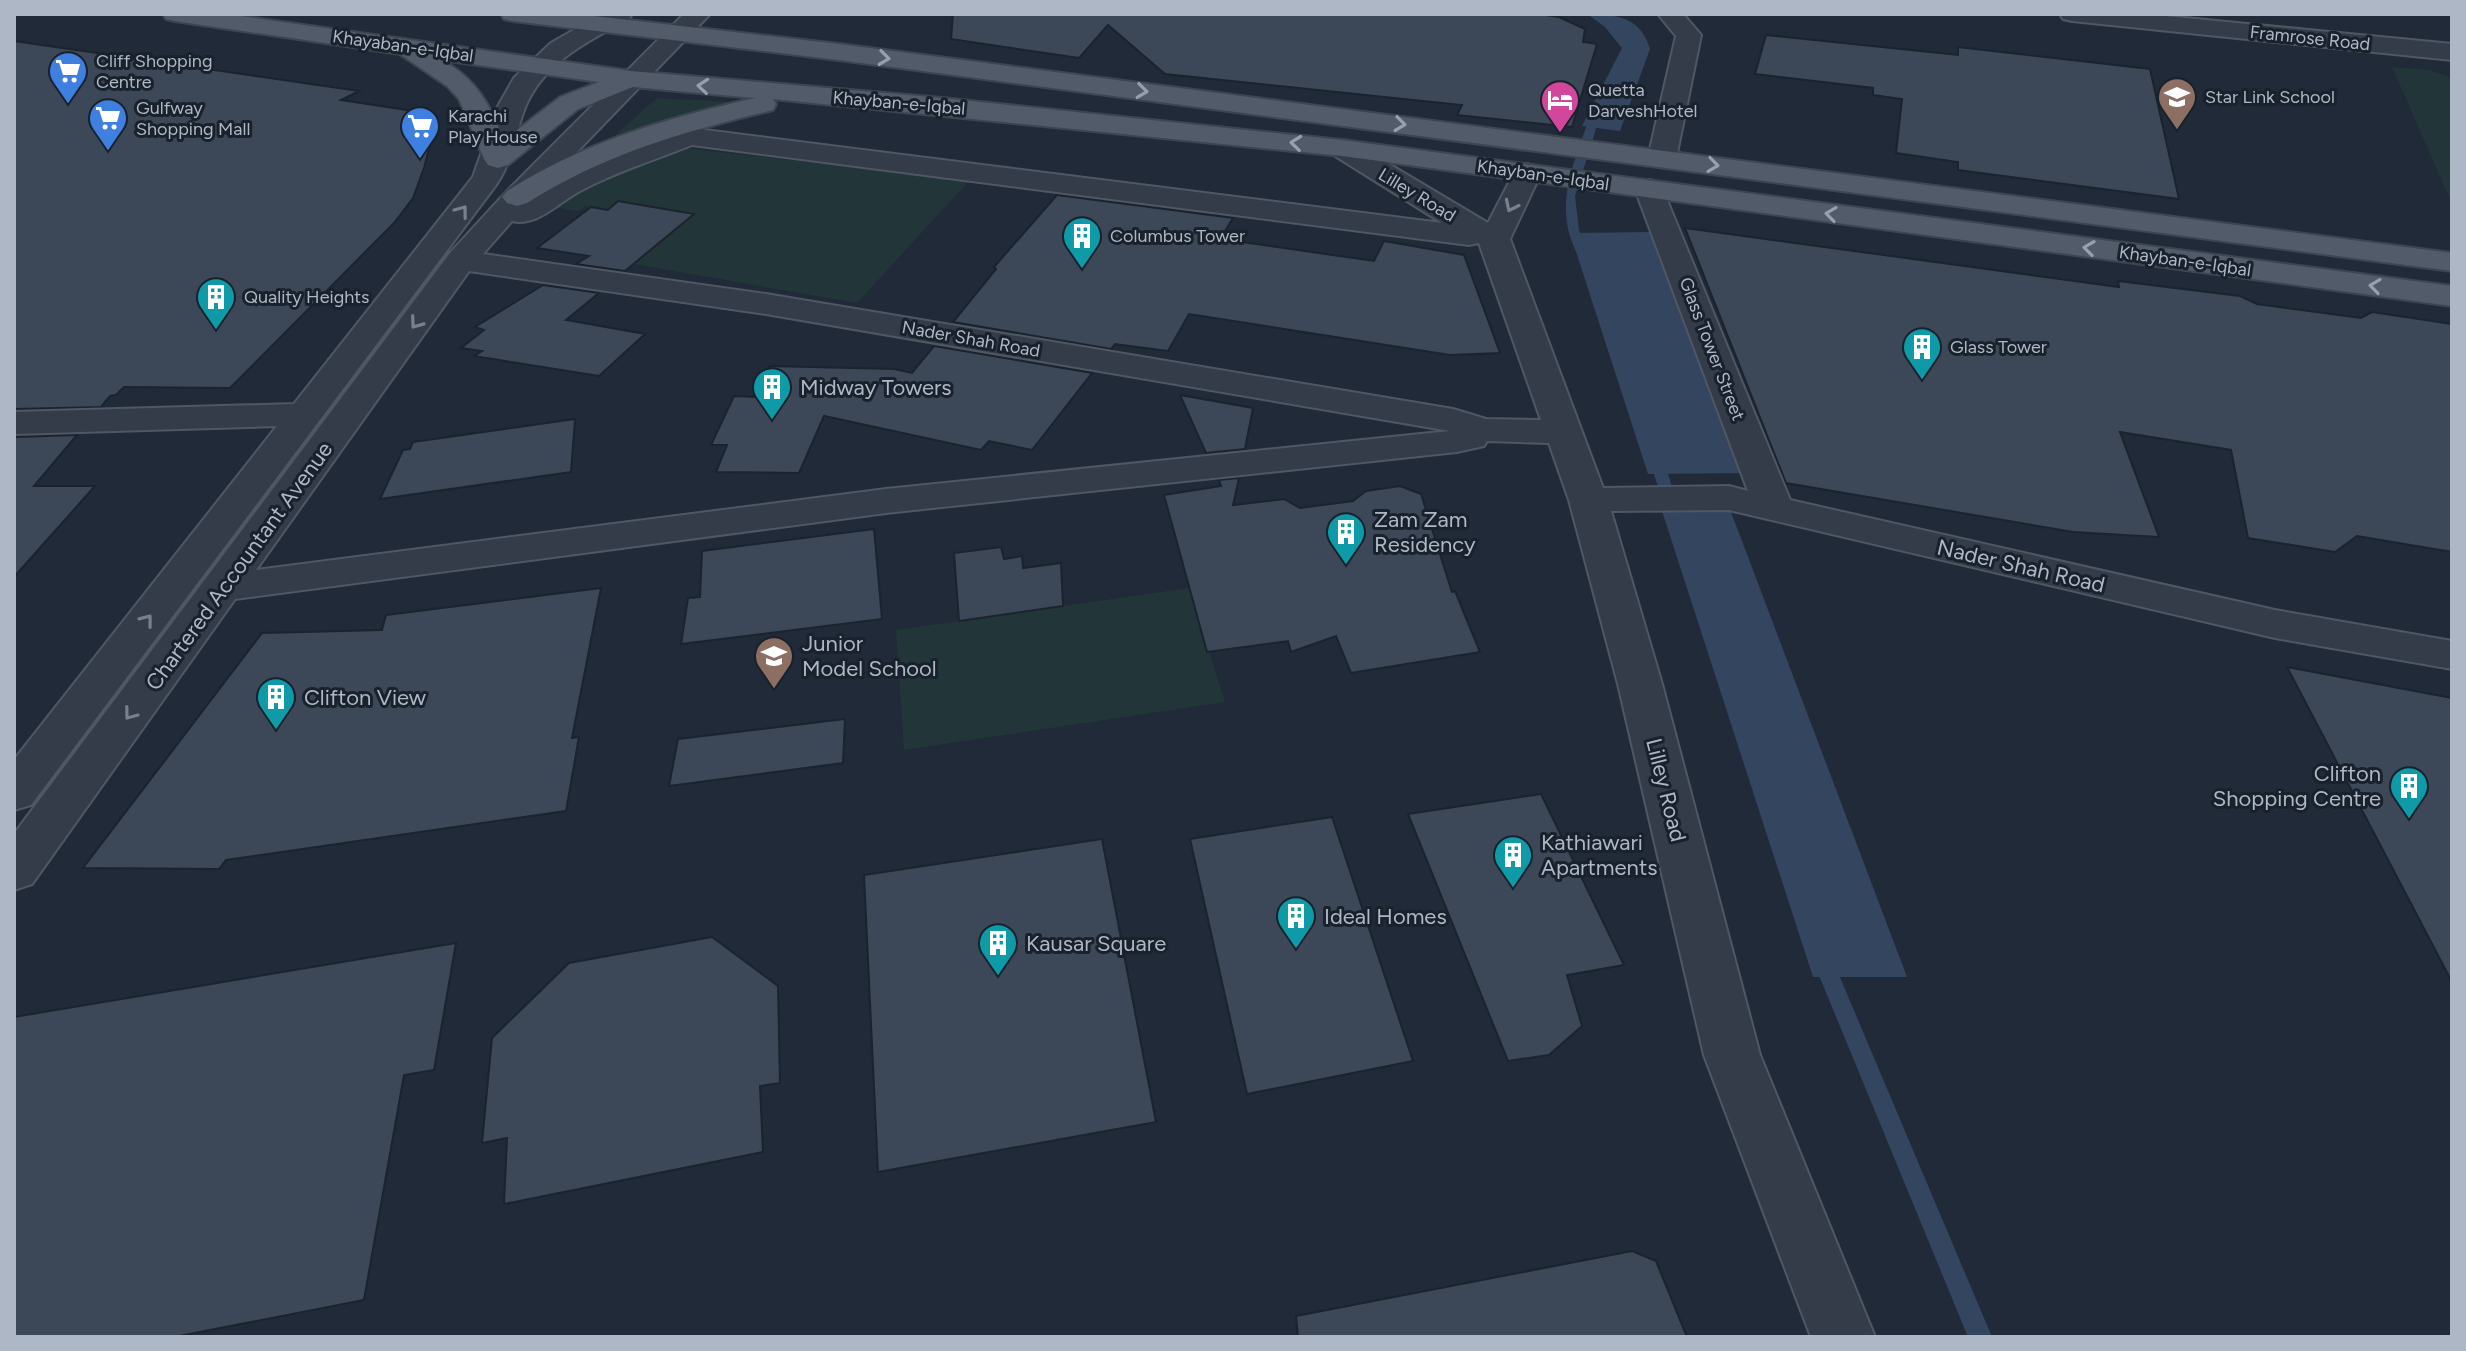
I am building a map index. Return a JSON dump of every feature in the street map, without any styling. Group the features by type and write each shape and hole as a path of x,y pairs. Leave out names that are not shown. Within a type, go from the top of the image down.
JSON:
{"main road":[{"name":"Khayaban-e-Iqbal","path":"175,14 631,79"},
{"path":"513,14 689,23"},
{"path":"476,57 636,14"},
{"path":"658,14 689,23 716,51 942,106"},
{"path":"374,17 507,49 594,101"},
{"name":"Khayban-e-Iqbal","path":"689,23 751,41 1656,174 2452,296"},
{"path":"778,23 804,39 839,52"},
{"path":"631,79 751,41"},
{"path":"398,45 449,75 464,89 476,105 498,159 546,119 594,101"},
{"name":"Khayban-e-Iqbal","path":"631,79 942,106 1342,148 1527,173 1656,174 2452,262"},
{"path":"517,197 551,173 583,157 647,132 680,122 809,96"}],"street":[{"path":"1656,174 1689,35 1670,14"},
{"name":"Framrose Road","path":"2072,14 2452,52"},
{"path":"455,261 486,179 498,159 515,97 537,67 562,46 611,19"},
{"path":"455,261 517,197 594,101 631,79 689,23"},
{"path":"2399,47 2452,65"},
{"path":"647,132 1495,239 1527,173"},
{"path":"455,261 527,208 570,184 689,136"},
{"name":"Lilley Road","path":"1342,148 1447,214 1495,239 1588,500 1640,684 1732,1055 1843,1337"},
{"name":"Glass Tower Street","path":"1656,174 1774,509"},
{"name":"Chartered Accountant Avenue","path":"14,793 307,414 455,261"},
{"name":"Chartered Accountant Avenue","path":"14,871 225,587 455,261"},
{"name":"Nader Shah Road","path":"455,261 766,304 1437,417 1471,425 1476,430"},
{"path":"14,423 307,414"},
{"path":"225,587 886,501 1457,441 1471,438 1476,430 1564,432"},
{"name":"Nader Shah Road","path":"1588,500 1729,498 2275,624 2452,655"}],"green space":[{"path":"2392,67 2430,70 2452,78 2452,204"},
{"path":"657,98 735,102 614,136"},
{"path":"673,147 970,180 857,303 634,264 658,243 619,201 608,210 585,206 578,211 547,206 568,192"},
{"path":"1189,588 1225,702 904,750 896,630"}],"water":[{"path":"1587,14 1608,15 1634,24 1646,38 1650,49 1620,131 1582,126 1622,48 1605,27"},
{"path":"1652,232 1752,473 1648,474 1570,233"},
{"path":"1662,511 1731,512 1907,977 1813,977"}],"building":[{"path":"953,14 1539,14 1559,17 1585,29 1583,42 1597,44 1572,127 1457,115 1462,105 1165,74 1108,25 1079,58 951,39"},
{"path":"1766,35 1958,55 1958,47 2150,69 2179,199 1958,170 1958,162 1896,153 1902,99 1873,95 1873,88 1755,74"},
{"path":"14,41 359,91 341,100 420,112 430,145 424,168 413,198 394,223 230,388 124,387 101,407 14,409"},
{"path":"1057,195 1233,218 1225,231 1234,232 1228,240 1374,261 1384,241 1464,255 1500,353 1450,355 1189,314 1168,351 1115,344 1111,349 953,322 996,269 994,267"},
{"path":"618,201 694,214 625,271 576,264 589,256 537,248 591,207 608,210"},
{"path":"1685,228 2119,287 2118,281 2240,296 2257,304 2361,318 2372,312 2452,324 2452,552 2357,536 2335,552 2248,538 2231,450 2120,432 2159,537 2073,532 1786,483"},
{"path":"543,285 599,293 566,320 645,334 599,376 474,356 482,351 461,348 484,330 475,327"},
{"path":"934,346 1092,373 1032,450 989,441 981,450 824,416 799,473 716,472 727,445 711,445 734,396 755,397 770,366 894,369 912,373"},
{"path":"1180,395 1253,408 1245,449 1206,453"},
{"path":"575,419 571,472 380,499 403,450 410,449 413,442"},
{"path":"77,435 34,486 95,486 14,577 14,437"},
{"name":"Zam Zam Residency","path":"1239,478 1233,505 1284,499 1300,508 1353,501 1366,491 1400,486 1421,494 1452,592 1455,591 1480,652 1351,673 1336,636 1291,652 1288,641 1207,652 1164,495 1221,486 1219,480"},
{"path":"874,529 882,619 681,644 688,598 700,597 702,551"},
{"path":"1001,547 1004,559 1022,556 1023,568 1061,563 1063,606 959,621 954,553"},
{"name":"Clifton View","path":"601,588 572,738 579,737 566,811 226,860 219,869 83,868 262,633 382,630 386,615"},
{"name":"Clifton Shopping Centre","path":"2287,667 2452,698 2452,982"},
{"path":"845,719 843,763 669,786 678,739"},
{"name":"Kathiawari Apartments","path":"1541,794 1624,965 1567,975 1582,1026 1549,1055 1508,1061 1408,814"},
{"name":"Ideal Homes","path":"1332,817 1413,1061 1247,1094 1190,839"},
{"name":"Kausar Square","path":"1102,839 1156,1122 878,1172 864,875"},
{"path":"712,937 778,986 780,1083 760,1086 763,1152 504,1204 507,1138 482,1143 492,1038 569,963"},
{"path":"456,943 434,1070 404,1075 364,1300 174,1337 14,1337 14,1017"},
{"path":"1632,1251 1656,1261 1687,1337 1298,1337 1296,1316"}],"waterway":[{"path":"1582,253 1573,230 1570,196 1597,110"},
{"path":"1655,455 1671,506"},
{"path":"1821,956 1980,1337"}],"place":[{"name":"Cliff Shopping Centre","path":"68,105"},
{"name":"Star Link School","path":"2177,131"},
{"name":"Quetta DarveshHotel","path":"1560,134"},
{"name":"Gulfway Shopping Mall","path":"108,152"},
{"name":"Karachi Play House","path":"420,160"},
{"name":"Columbus Tower","path":"1082,270"},
{"name":"Quality Heights","path":"216,331"},
{"name":"Glass Tower","path":"1922,381"},
{"name":"Midway Towers","path":"772,421"},
{"name":"Zam Zam Residency","path":"1346,566"},
{"name":"Junior Model School","path":"774,690"},
{"name":"Clifton View","path":"276,731"},
{"name":"Clifton Shopping Centre","path":"2409,820"},
{"name":"Kathiawari Apartments","path":"1513,889"},
{"name":"Ideal Homes","path":"1296,950"},
{"name":"Kausar Square","path":"998,977"}]}
